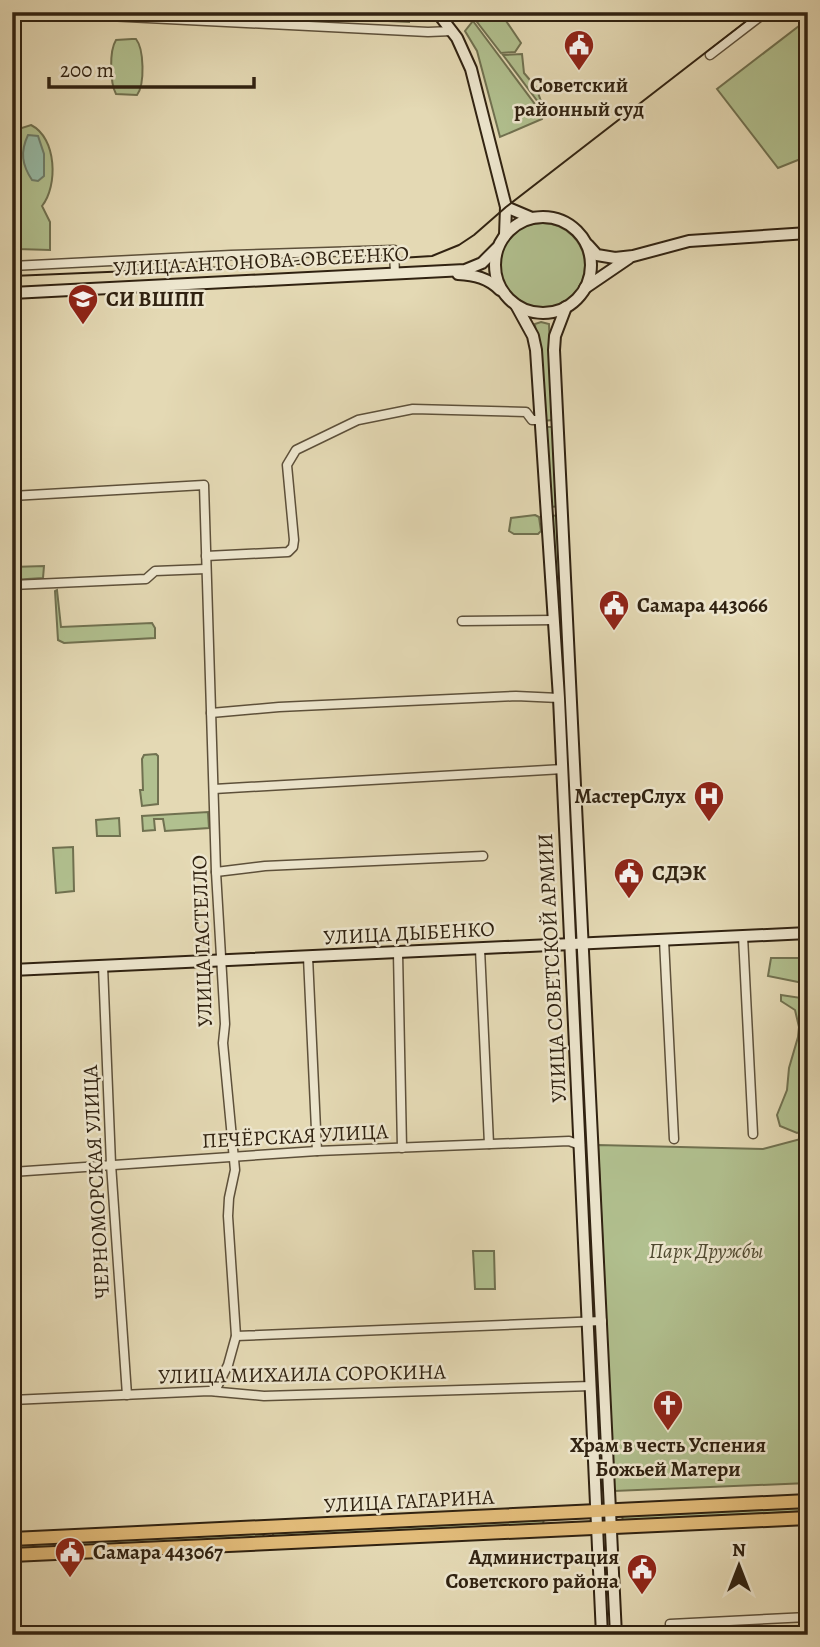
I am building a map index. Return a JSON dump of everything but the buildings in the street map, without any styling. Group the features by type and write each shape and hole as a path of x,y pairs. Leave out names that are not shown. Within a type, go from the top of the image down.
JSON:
{"main road":[{"path":"437,12 452,31 471,69 506,207 505,235"},
{"path":"506,207 532,218"},
{"path":"582,237 591,262 590,275 577,299 566,307 541,314 516,305 506,296 495,274 497,248 505,235 532,218 542,217 563,222 582,237 597,255 615,258 689,241 808,233"},
{"name":"УЛИЦА АНТОНОВА-ОВСЕЕНКО","path":"12,293 427,273 474,267 497,248"},
{"path":"585,288 633,256"},
{"name":"УЛИЦА АНТОНОВА-ОВСЕЕНКО","path":"427,273 482,277 493,283 506,296"},
{"name":"УЛИЦА СОВЕТСКОЙ АРМИИ","path":"516,305 533,336 536,350 563,769 594,1144 616,1635"},
{"name":"УЛИЦА СОВЕТСКОЙ АРМИИ","path":"566,307 555,336 554,351 566,618 580,1145 602,1635"},
{"path":"547,512 561,510"},
{"path":"554,620 566,618"},
{"name":"УЛИЦА ДЫБЕНКО","path":"12,970 808,933"},
{"path":"580,1145 594,1144"},
{"name":"УЛИЦА ГАГАРИНА","path":"12,1539 808,1501"},
{"path":"550,1512 551,1530"},
{"name":"УЛИЦА ГАГАРИНА","path":"12,1555 808,1518"}],"street":[{"path":"28,12 452,31"},
{"path":"710,55 766,12"},
{"path":"12,266 243,254 394,250 396,274"},
{"path":"206,556 288,552 293,547 294,540 287,465 296,450 358,420 413,409 526,412 532,420 541,421"},
{"name":"УЛИЦА ГАСТЕЛЛО","path":"12,496 204,485 224,1053 235,1170 228,1216 236,1336 228,1365 215,1391"},
{"path":"12,585 146,579 155,571 206,569"},
{"path":"462,621 554,620"},
{"path":"211,713 279,707 516,696 559,698"},
{"path":"214,789 563,769"},
{"path":"216,872 265,866 484,856"},
{"path":"743,936 753,1134"},
{"path":"664,940 674,1139"},
{"path":"480,949 489,1144"},
{"path":"398,953 402,1148"},
{"path":"308,957 317,1151"},
{"name":"ЧЕРНОМОРСКАЯ УЛИЦА","path":"103,966 111,1164 127,1395"},
{"name":"ПЕЧЁРСКАЯ УЛИЦА","path":"12,1172 317,1151 569,1141 580,1145"},
{"path":"236,1336 602,1321"},
{"name":"УЛИЦА МИХАИЛА СОРОКИНА","path":"12,1400 215,1391 264,1396 592,1386"},
{"path":"670,1625 808,1617"}],"green space":[{"path":"323,12 413,12 409,15 409,22 323,18"},
{"path":"492,12 502,15 521,43 515,52 501,53 477,22"},
{"path":"808,19 808,156 778,168 717,89"},
{"path":"473,21 543,115 542,119 500,137 477,51 465,31"},
{"path":"136,39 142,58 140,90 137,95 116,94 111,67 114,45 116,40"},
{"path":"522,54 524,73 536,87 544,110 503,55"},
{"path":"12,122 22,128 31,125 40,131 50,151 51,187 42,206 50,222 50,250 17,249 14,243 12,225 16,200 12,196"},
{"path":"542,223 566,230 578,242 585,266 578,290 566,302 542,309 518,302 506,290 499,266 506,242 518,230"},
{"path":"535,324 549,324 552,420 544,421"},
{"path":"546,427 555,427 560,506 551,507"},
{"path":"535,515 539,517 541,531 538,534 514,534 509,531 511,518"},
{"path":"561,515 565,613 557,614 551,516"},
{"path":"44,566 43,578 12,580 12,567"},
{"path":"57,590 61,627 152,623 155,638 64,643 58,640"},
{"path":"156,754 158,804 142,806 142,759 144,755"},
{"path":"208,812 209,828 165,831 163,819 154,819 155,830 143,831 142,816"},
{"path":"119,818 120,836 97,836 96,820"},
{"path":"73,847 74,891 56,893 53,848"},
{"path":"771,958 808,958 808,984 768,976"},
{"path":"781,995 808,999 808,1129 797,1133 780,1126 777,1115 787,1090 789,1068 799,1027 795,1010 781,1001"},
{"name":"Парк Дружбы","path":"808,1137 808,1483 614,1491 598,1145 763,1149"},
{"path":"473,1251 494,1251 495,1289 475,1289"},
{"path":"808,1505 808,1511 623,1521 622,1516"},
{"path":"544,1519 543,1524 273,1537 273,1533"},
{"path":"263,1533 264,1538 12,1550 12,1545"}],"shaded area":[{"path":"28,135 38,136 44,154 44,176 38,181 32,180 24,164 23,153"}],"tram line":[{"path":"12,276 432,256 459,245 474,235 506,207 758,12"}],"place":[{"name":"Советский районный суд","path":"579,72"},
{"name":"СИ ВШПП","path":"83,326"},
{"name":"Самара 443066","path":"614,632"},
{"name":"МастерСлух","path":"709,823"},
{"name":"СДЭК","path":"629,900"},
{"name":"Храм в честь Успения Божьей Матери","path":"668,1432"},
{"name":"Самара 443067","path":"70,1579"},
{"name":"Администрация Советского района","path":"642,1596"}]}
